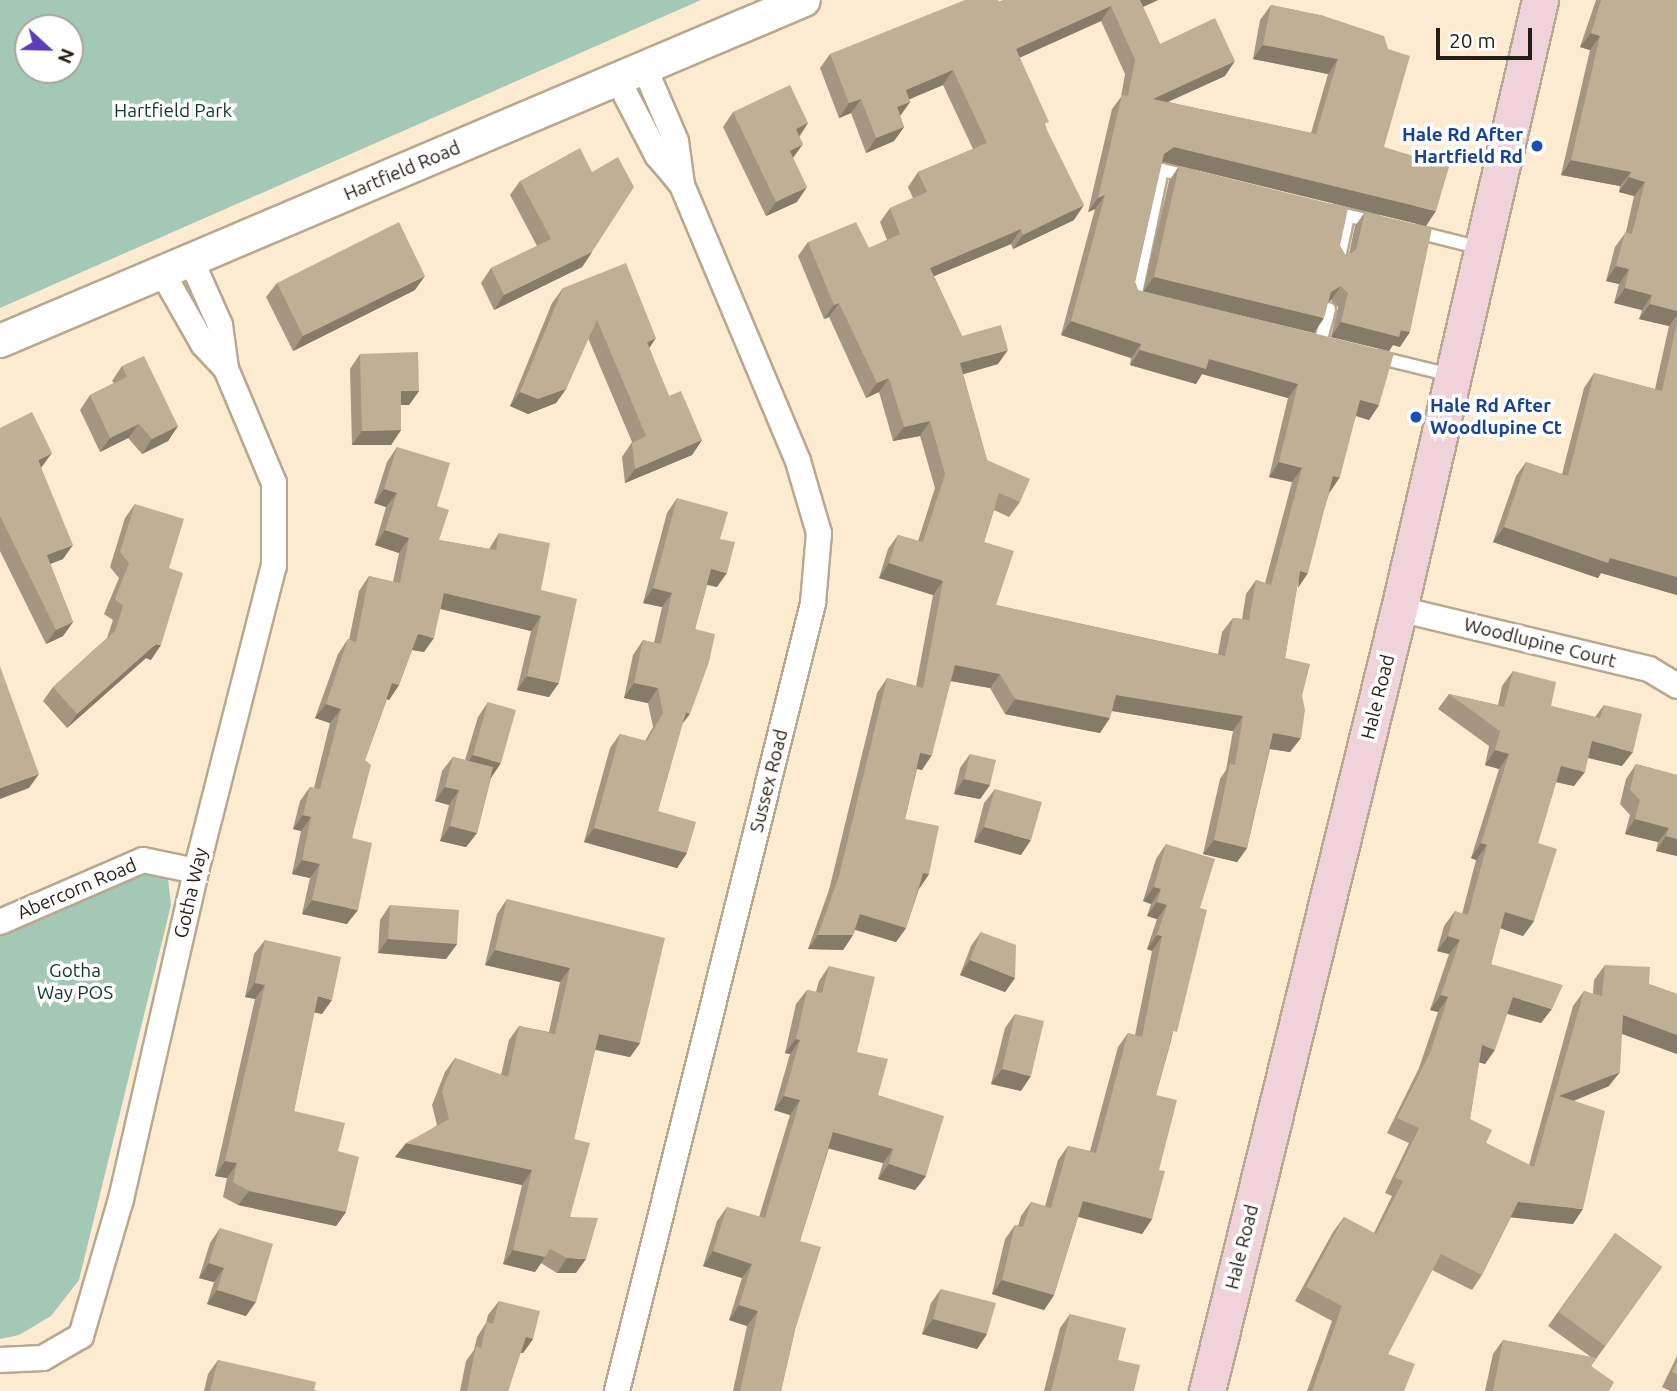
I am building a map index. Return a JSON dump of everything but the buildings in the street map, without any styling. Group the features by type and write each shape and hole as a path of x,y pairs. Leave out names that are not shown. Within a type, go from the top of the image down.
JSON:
{"main road":[{"name":"Hale Road","path":"1207,1391 1399,609 1485,249 1540,0"}],"street":[{"name":"Hartfield Road","path":"0,341 804,0"},
{"name":"Sussex Road","path":"617,1391 813,603 819,533 798,461 682,185 657,155 631,75"},
{"name":"Gotha Way","path":"0,1360 43,1358 81,1336 121,1199 196,871 274,566 274,483 226,369 220,325 191,260"},
{"name":"Gotha Way","path":"162,272 203,344 226,369"},
{"name":"Woodlupine Court","path":"1399,609 1649,669 1677,685"},
{"name":"Abercorn Road","path":"0,922 144,860 196,871"}],"lane":[{"path":"1147,301 1133,298 1162,170 1202,180"},
{"path":"1322,209 1485,249"},
{"path":"1338,262 1348,216"},
{"path":"1320,344 1329,309"},
{"path":"1307,340 1334,347"},
{"path":"1360,353 1454,376"}],"green space":[{"name":"Hartfield Park","path":"0,0 701,0 0,308"},
{"name":"Gotha Way POS","path":"145,870 164,873 168,879 171,905 79,1280 51,1316 19,1335 0,1339 0,932"}],"place":[{"name":"Hale Rd After Hartfield Rd","path":"1537,146"},
{"name":"Hale Rd After Woodlupine Ct","path":"1416,417"}]}
